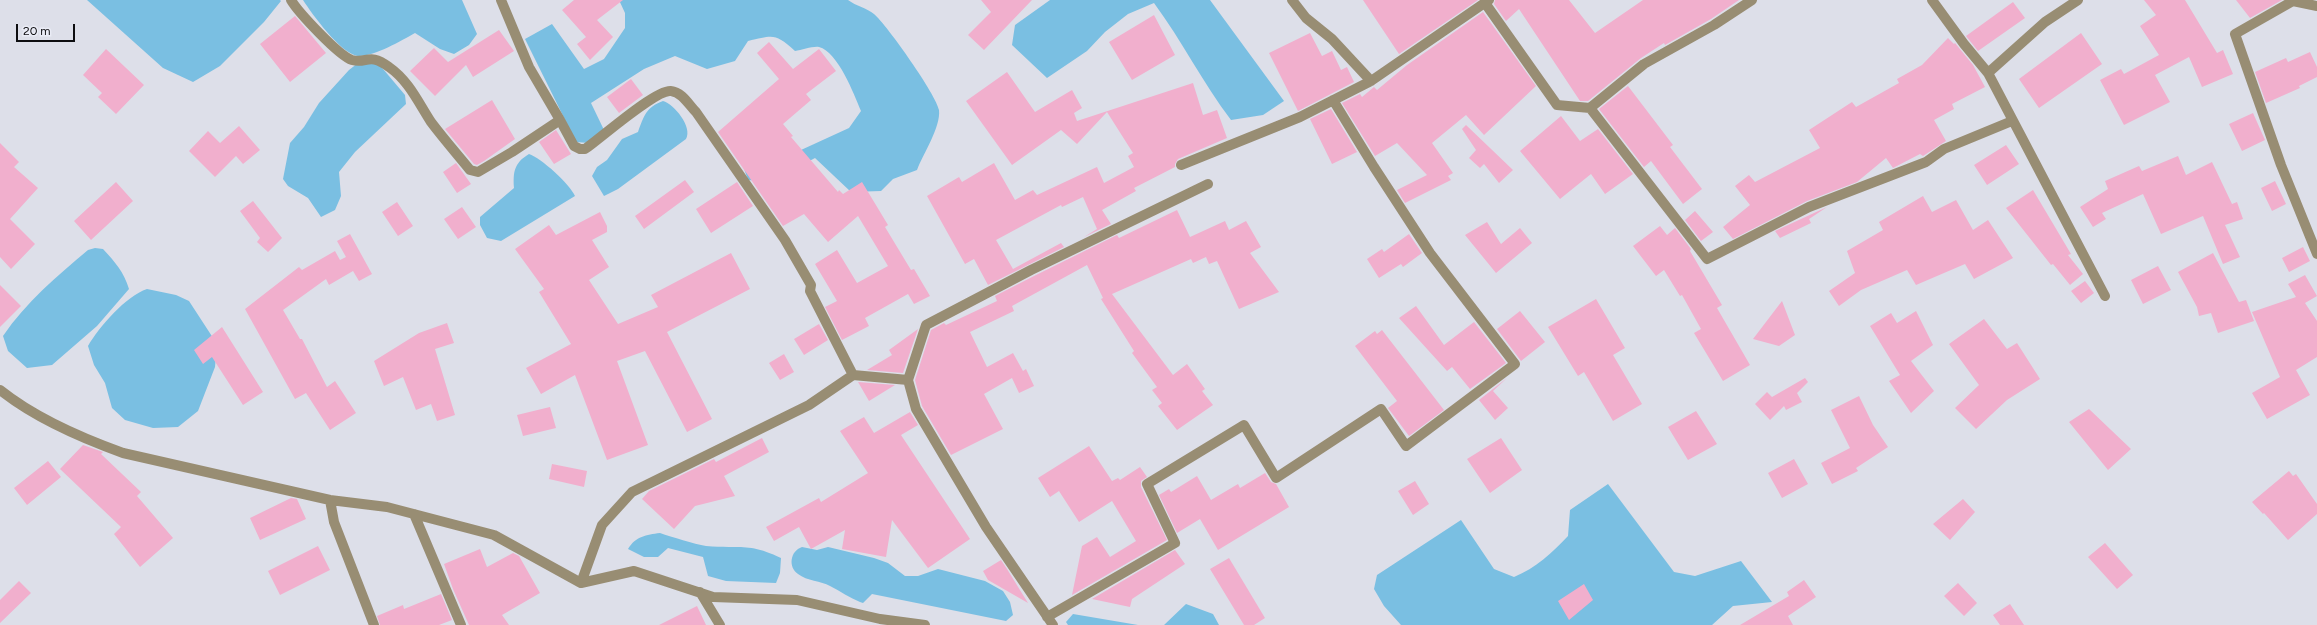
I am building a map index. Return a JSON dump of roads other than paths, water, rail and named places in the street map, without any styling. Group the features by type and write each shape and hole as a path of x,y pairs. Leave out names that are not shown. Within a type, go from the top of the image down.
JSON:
{"street":[{"path":"291,0 323,36 345,56 352,60 370,58 377,60 397,74 414,92 431,121 470,170 478,172 485,169 560,120"},
{"path":"502,0 529,67 576,148 585,148 654,95 671,91 680,94 696,112 785,240 811,285 810,291 852,375"},
{"path":"1292,0 1306,18 1332,39 1371,81"},
{"path":"1180,165 1300,117 1371,81 1487,1 1557,105 1590,108 1644,64 1708,29 1752,0"},
{"path":"1932,0 1964,44 1988,73 2105,296"},
{"path":"1988,73 2045,22 2078,0"},
{"path":"2317,6 2293,1 2235,34 2281,165 2317,254"},
{"path":"1208,184 1031,270 926,325 908,380 916,410 986,528 1050,621 1174,543 1147,484 1244,425 1276,478 1381,409 1406,446 1515,364 1430,253 1333,100"},
{"path":"1590,108 1707,259 1809,207 1926,162 1944,149 2012,121"},
{"path":"581,583 602,525 632,492 809,405 852,375 908,380"},
{"path":"0,390 38,414 90,441 123,453 330,500 387,507 494,535 581,583 634,570 713,597 797,600 880,619 925,625"},
{"path":"330,500 334,522 374,625"},
{"path":"414,514 461,625"},
{"path":"700,592 720,625"}],"water":[{"path":"87,0 281,1 264,22 220,66 193,82 163,68"},
{"path":"303,0 462,0 477,34 469,45 454,54 440,49 415,33 379,51 364,56 358,56 351,54 336,41"},
{"path":"619,0 848,0 868,10 874,14 900,46 921,76 939,110 937,124 917,170 893,179 881,191 851,192 815,158 770,182 748,180 741,160 801,150 849,128 861,111 839,65 826,50 817,47 795,51 783,41 774,37 748,41 735,61 707,69 675,56 644,69 591,103 604,130 589,143 576,142 525,39 552,24 584,69 604,59 625,28 625,13"},
{"path":"1050,0 1210,0 1284,101 1263,115 1231,120 1154,3 1128,14 1105,32 1087,51 1047,78 1012,45 1015,25"},
{"path":"358,63 378,63 405,95 406,104 355,152 339,172 341,196 335,210 321,217 308,198 288,186 283,179 290,143 304,127 319,103 349,70"},
{"path":"663,101 677,111 685,122 687,128 686,139 618,189 604,196 592,176 597,167 607,160 622,139 638,132 649,109 657,103"},
{"path":"529,154 534,156 555,172 575,196 501,241 487,238 480,225 480,217 514,188 514,173 517,164"},
{"path":"95,248 103,249 111,258 122,272 129,289 97,326 52,365 27,368 8,351 3,336 42,290 88,250"},
{"path":"147,289 176,295 189,301 217,344 215,367 198,411 178,427 153,428 125,420 112,408 105,383 94,365 88,346 106,321 122,305 130,298"},
{"path":"1608,484 1674,572 1695,576 1741,561 1772,602 1733,606 1712,625 1401,625 1384,606 1374,589 1377,575 1461,520 1494,569 1514,577 1537,565 1556,548 1568,536 1570,510"},
{"path":"660,533 706,546 744,547 770,553 781,558 780,573 776,583 726,581 708,576 703,557 668,548 658,557 644,557 628,549 634,541 638,539"},
{"path":"802,547 817,550 828,547 874,558 888,563 905,576 918,576 938,569 985,581 1003,591 1010,602 1013,615 1006,621 872,594 863,603 852,599 826,584 798,574 793,567 792,559 795,552"},
{"path":"1186,604 1213,614 1219,625 1164,625"},
{"path":"1073,614 1138,625 1068,625 1066,622"}]}
